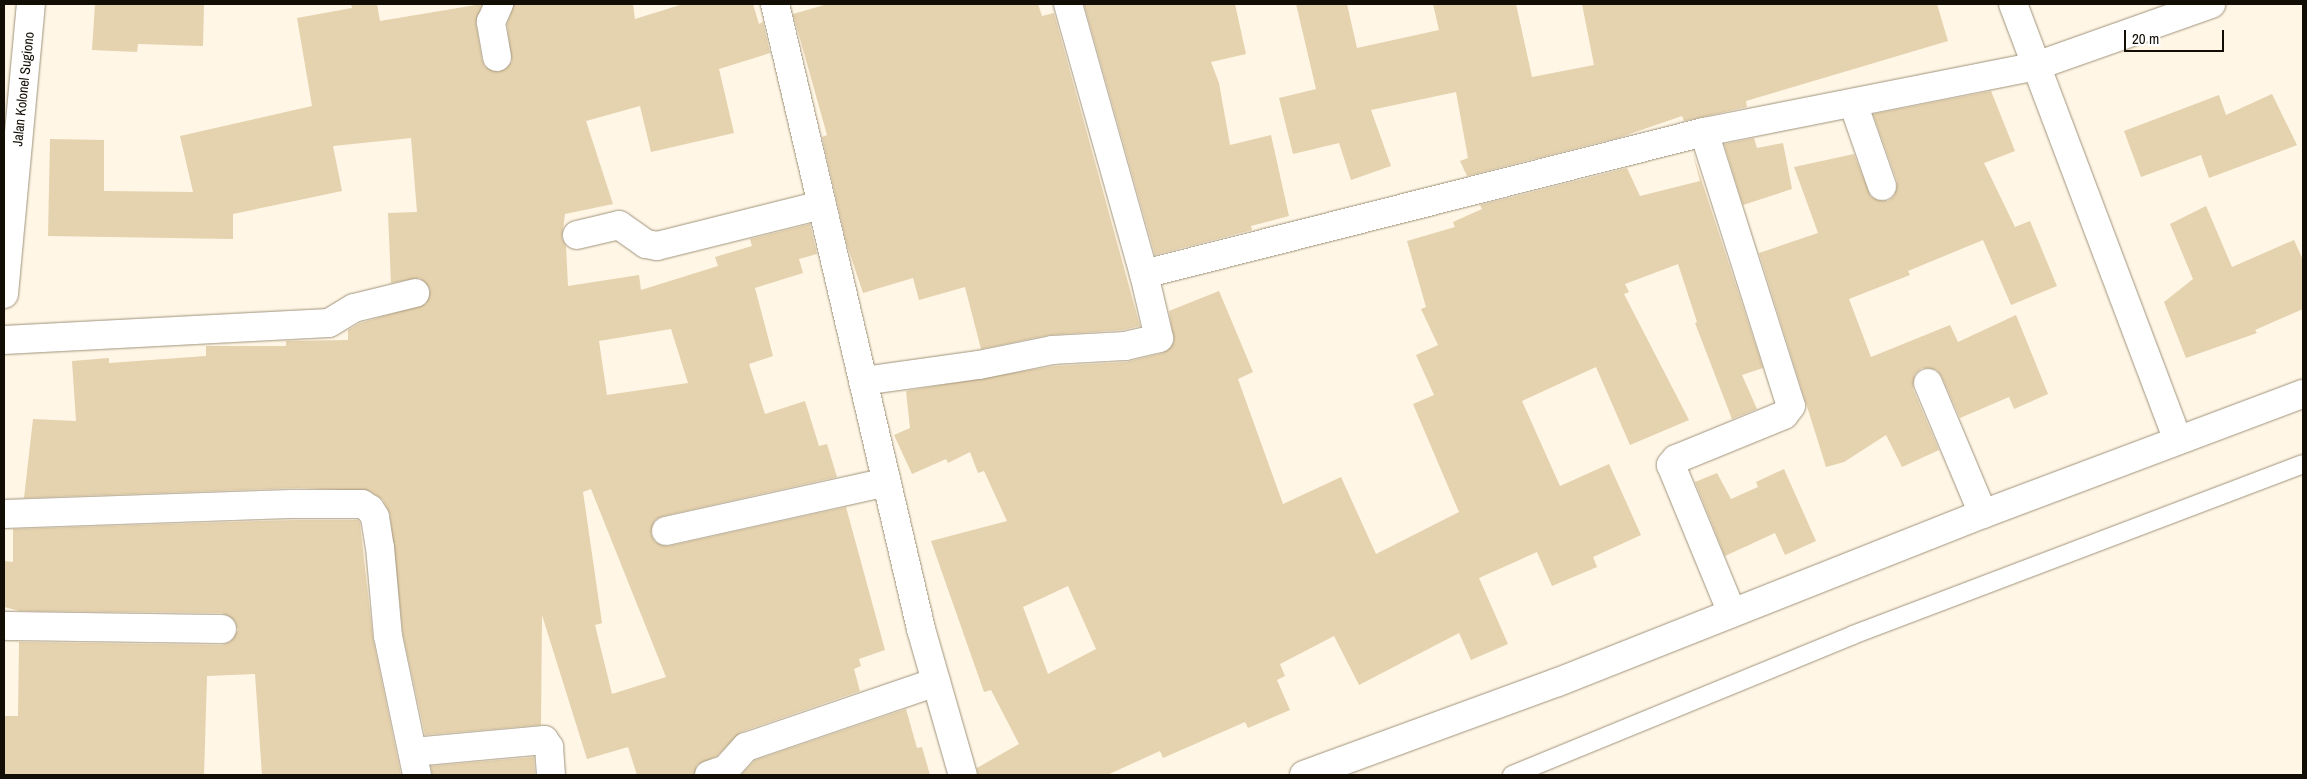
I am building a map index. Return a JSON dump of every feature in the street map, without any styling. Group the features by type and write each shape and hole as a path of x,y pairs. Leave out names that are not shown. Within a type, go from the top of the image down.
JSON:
{"street":[{"name":"Jalan Kolonel Sugiono","path":"4,294 31,4"},
{"path":"497,57 491,22 499,4"},
{"path":"775,4 887,482 936,682 963,775"},
{"path":"863,381 979,365 1052,350 1125,346 1159,338 1144,274 1068,4"},
{"path":"2013,4 2177,439"},
{"path":"1144,274 1704,132 2036,66 2211,4"},
{"path":"1853,103 1882,186"},
{"path":"1704,132 1791,406 1784,414 1676,459 1671,465 1732,613"},
{"path":"577,235 619,225 646,244 657,246 822,205"},
{"path":"4,340 329,323 354,308 415,293"},
{"path":"1928,383 1983,514"},
{"path":"1304,775 1558,682 2177,439 2303,394"},
{"path":"666,531 887,482"},
{"path":"4,514 297,504 362,504 370,509 375,517 380,547 388,636 415,763 544,740 549,747 552,775"},
{"path":"4,626 222,629"},
{"path":"709,775 726,769 746,747 936,682"}],"lane":[{"path":"1512,775 1853,635 2303,464"}],"building":[{"path":"95,4 204,4 203,46 138,44 137,52 92,50"},
{"path":"351,4 377,4 380,21 482,4 476,24 482,60 485,67 499,72 512,62 507,24 514,4 633,4 635,19 683,4 753,4 759,24 763,22 770,53 719,69 734,133 651,152 640,106 586,121 613,204 565,214 562,238 566,246 568,286 639,275 641,290 718,266 715,257 752,246 750,239 810,224 817,254 799,259 803,273 755,288 773,356 749,364 765,414 805,401 819,446 827,444 837,477 663,516 655,520 651,534 655,542 669,546 846,507 885,650 859,659 861,666 854,669 860,691 741,732 717,756 697,765 694,775 637,775 628,747 587,759 542,615 541,725 425,735 403,634 390,514 383,500 370,491 297,488 24,498 33,419 76,421 72,361 109,358 109,363 206,356 206,346 286,346 286,341 348,340 348,330 360,323 426,304 430,289 420,278 391,283 388,213 417,212 411,138 333,146 342,191 233,214 233,239 48,236 50,139 104,140 104,191 193,192 180,136 312,106 297,18 352,8","holes":["671,329 688,383 607,395 599,341","591,489 666,677 612,694 595,625 602,623 583,492"]},
{"path":"828,4 1038,4 1042,16 1054,13 1140,326 1123,330 1049,335 981,349 965,287 919,300 913,278 863,293 847,245 822,137 827,135 793,14"},
{"path":"1084,4 1235,4 1246,54 1211,62 1219,83 1230,145 1271,135 1289,216 1251,226 1252,230 1155,255"},
{"path":"1296,4 1347,4 1357,48 1439,30 1433,4 1516,4 1532,77 1594,65 1582,4 1937,4 1948,41 1746,101 1747,107 1684,121 1682,116 1621,137 1467,176 1460,161 1468,158 1456,92 1371,110 1391,166 1351,180 1339,143 1293,154 1279,98 1316,89"},
{"path":"1991,91 2015,151 1984,163 2015,227 2030,221 2057,286 2011,305 1983,240 1908,271 1910,275 1849,299 1871,357 1950,325 1958,342 2016,315 2048,394 2014,409 2009,397 1960,418 1937,370 1922,368 1915,374 1913,389 1939,450 1902,467 1886,435 1844,462 1826,467 1759,253 1818,233 1794,167 1854,154 1871,197 1888,201 1894,196 1897,181 1873,114"},
{"path":"2272,94 2297,145 2209,178 2201,155 2141,177 2124,131 2219,95 2226,115"},
{"path":"1754,138 1757,148 1783,143 1792,189 1743,205 1724,144"},
{"path":"1692,151 1763,368 1742,375 1757,409 1732,419 1695,323 1697,322 1678,264 1625,284 1629,292 1624,294 1689,420 1630,445 1596,367 1522,401 1560,486 1609,464 1641,535 1593,557 1597,567 1552,586 1537,552 1479,578 1508,644 1471,660 1459,633 1359,685 1334,636 1280,664 1285,676 1277,680 1290,710 1248,728 1245,722 1163,758 1160,751 1107,775 978,775 977,768 1019,744 991,690 984,692 931,541 1007,521 984,471 978,473 970,452 948,463 946,459 912,474 894,435 910,428 906,391 1054,366 1126,362 1163,353 1174,342 1169,311 1219,291 1253,372 1238,379 1283,504 1341,477 1376,554 1459,512 1413,404 1434,395 1416,355 1438,345 1421,309 1426,307 1407,241 1455,227 1453,222 1482,209 1480,205 1627,168 1640,196 1700,181","holes":["1068,586 1096,649 1048,674 1023,607"]},
{"path":"2206,206 2232,267 2294,240 2303,260 2303,309 2255,330 2257,333 2186,358 2164,302 2193,279 2170,224"},
{"path":"1784,469 1816,541 1785,555 1775,533 1725,556 1695,482 1717,473 1731,499 1758,487 1756,482"},
{"path":"297,520 358,520 360,523 373,639 401,775 262,775 255,674 207,676 204,775 4,775 4,716 18,716 19,642 222,645 230,642 238,630 235,621 222,613 20,611 4,607 4,561 13,562 13,529"},
{"path":"906,709 917,748 922,747 930,775 741,775 755,760"},
{"path":"534,757 535,775 432,775 431,766"}]}
